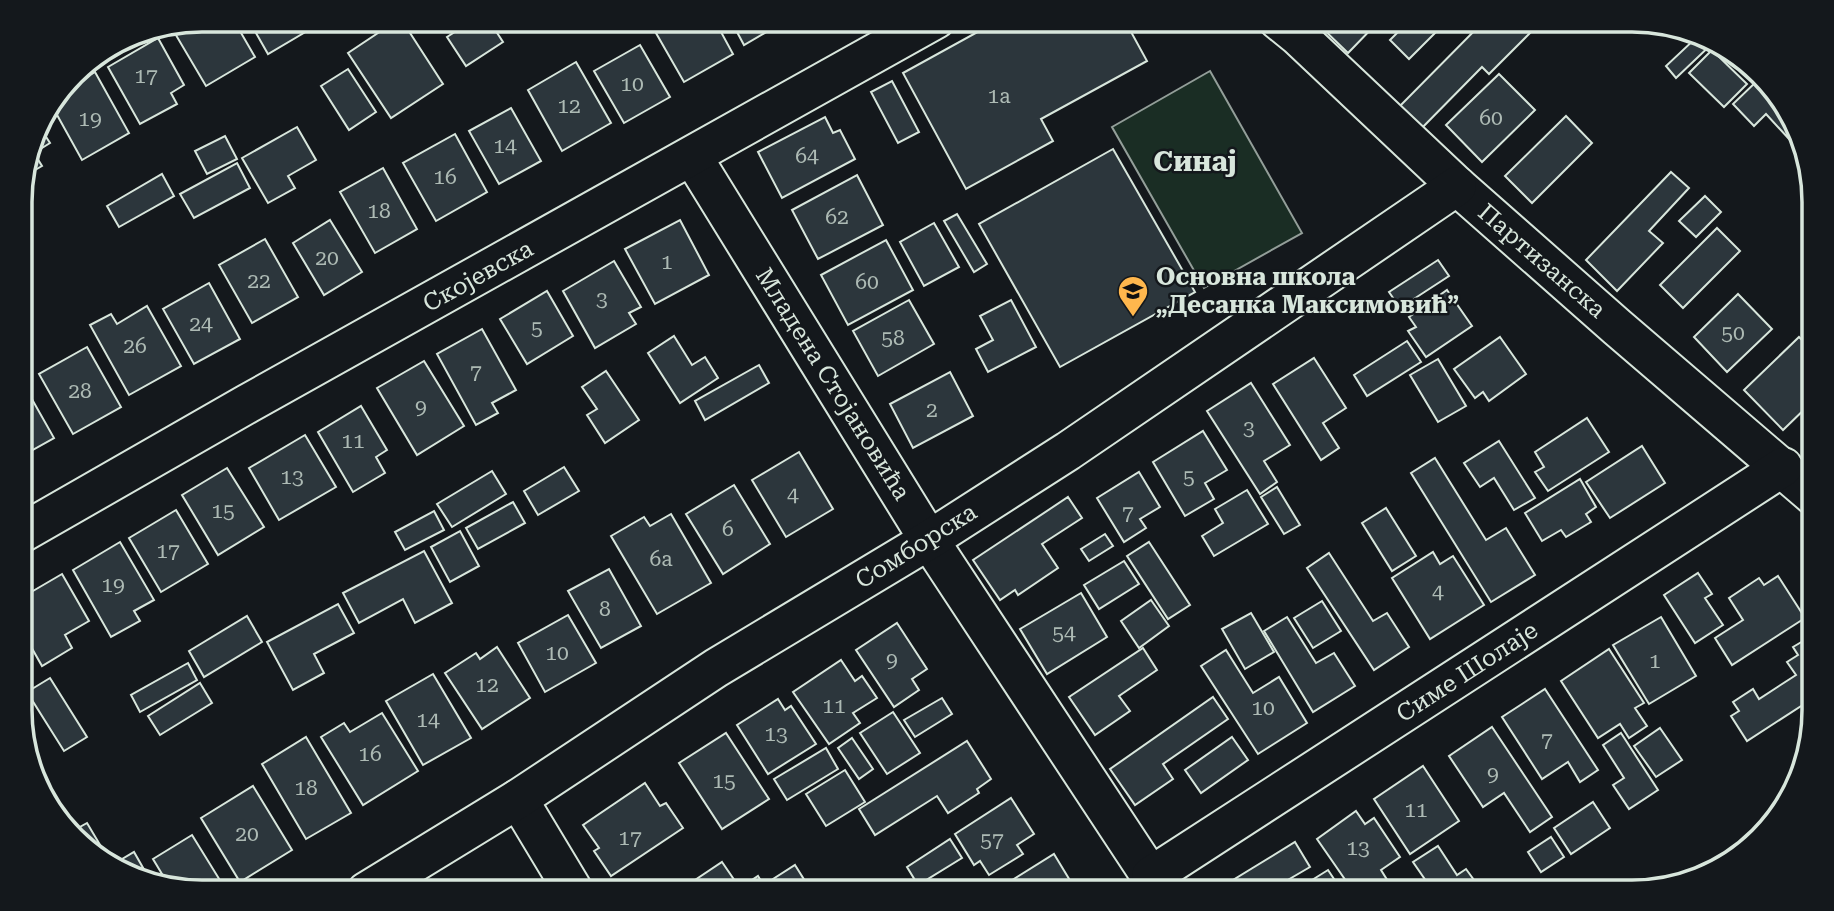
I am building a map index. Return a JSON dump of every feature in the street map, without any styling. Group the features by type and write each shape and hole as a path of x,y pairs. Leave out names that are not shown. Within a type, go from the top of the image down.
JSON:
{"street":[{"name":"Скојевска","path":"32,527 913,32"},
{"name":"Партизанска","path":"1293,32 1457,186 1802,485"},
{"name":"Младена Стојановића","path":"692,156 929,540 1153,879"},
{"name":"Сомборска","path":"386,880 518,799 716,668 929,540 1068,451 1457,186"},
{"name":"Симе Шолаје","path":"1163,879 1783,467"},
{"path":"518,799 567,880"}],"green space":[{"path":"1210,71 1302,233 1204,288 1112,127"}],"building":[{"path":"241,32 255,57 206,86 175,34"},
{"path":"255,32 305,32 268,54"},
{"path":"380,32 409,32 443,84 391,118 348,53"},
{"path":"455,32 496,32 503,42 466,66 447,37"},
{"path":"655,32 721,32 733,54 684,82"},
{"path":"737,32 766,32 744,45"},
{"path":"977,32 1131,32 1147,61 1041,119 1053,141 966,189 903,73"},
{"path":"1326,32 1368,32 1348,53"},
{"path":"1398,32 1436,32 1409,59 1390,40"},
{"path":"1473,32 1531,32 1489,74 1482,67 1413,137 1391,115"},
{"path":"158,38 184,85 171,93 177,104 140,124 108,67"},
{"path":"1691,43 1707,49 1676,78 1666,66"},
{"path":"640,45 670,97 624,123 594,71"},
{"path":"1711,51 1747,84 1724,107 1689,73"},
{"path":"576,62 611,123 562,151 528,90"},
{"path":"348,69 376,112 349,130 321,86"},
{"path":"95,72 129,133 82,160 56,113 85,78"},
{"path":"1499,74 1535,110 1482,162 1446,125"},
{"path":"892,81 919,132 898,143 871,92"},
{"path":"1755,83 1780,116 1791,139 1766,114 1754,126 1733,104"},
{"path":"511,108 541,161 499,184 469,131"},
{"path":"1566,116 1592,143 1532,203 1505,176"},
{"path":"825,117 833,133 840,130 855,159 782,198 758,152"},
{"path":"297,127 316,160 288,176 295,188 268,203 242,158"},
{"path":"455,134 487,192 436,221 403,163"},
{"path":"45,136 50,143 40,149"},
{"path":"225,136 237,159 207,174 195,151"},
{"path":"1113,149 1195,292 1060,367 979,224"},
{"path":"37,158 42,166 35,170"},
{"path":"237,163 250,188 194,218 180,194"},
{"path":"383,168 417,229 375,253 340,192"},
{"path":"1671,172 1689,188 1649,231 1663,243 1617,291 1586,260"},
{"path":"162,174 174,196 119,227 107,206"},
{"path":"857,175 883,225 818,259 792,210"},
{"path":"1705,196 1721,212 1696,237 1679,221"},
{"path":"957,214 987,264 974,272 944,221"},
{"path":"330,220 362,272 324,295 293,243"},
{"path":"680,220 709,275 655,304 625,249"},
{"path":"934,223 959,267 924,286 900,242"},
{"path":"1717,228 1740,251 1683,308 1660,285"},
{"path":"265,239 298,297 252,323 219,265"},
{"path":"886,240 913,290 848,325 821,275"},
{"path":"1438,260 1449,276 1400,308 1389,292"},
{"path":"614,261 641,307 629,313 636,324 595,348 563,291"},
{"path":"209,283 240,339 194,364 163,309"},
{"path":"1447,290 1472,326 1426,357 1408,331 1416,327 1409,317"},
{"path":"547,291 573,336 527,364 500,319"},
{"path":"1738,294 1772,329 1727,372 1694,337"},
{"path":"909,300 934,344 878,376 853,331"},
{"path":"1011,300 1036,347 988,372 976,349 993,340 980,316"},
{"path":"147,306 181,366 129,395 90,325 111,314 117,324"},
{"path":"482,329 516,390 492,403 498,413 476,425 437,354"},
{"path":"674,336 692,365 705,357 718,378 680,403 648,353"},
{"path":"1500,337 1526,374 1489,401 1483,392 1475,398 1454,369"},
{"path":"1799,337 1802,340 1802,412 1783,430 1744,390"},
{"path":"1407,341 1421,362 1367,396 1354,375"},
{"path":"87,347 121,407 73,434 39,374"},
{"path":"1314,358 1346,408 1323,423 1339,448 1321,460 1273,384"},
{"path":"1438,359 1466,406 1438,422 1410,375"},
{"path":"424,361 464,426 417,455 377,388"},
{"path":"759,365 769,383 705,420 695,401"},
{"path":"606,371 639,420 605,443 587,415 597,409 582,387"},
{"path":"950,372 973,416 913,448 890,404"},
{"path":"1251,383 1290,445 1264,461 1277,482 1260,494 1207,411"},
{"path":"32,399 54,438 32,450"},
{"path":"361,406 387,450 376,457 385,473 353,492 318,432"},
{"path":"1587,418 1609,452 1548,491 1535,472 1544,467 1535,452"},
{"path":"1203,431 1227,470 1205,483 1214,499 1185,516 1153,462"},
{"path":"305,435 336,487 279,520 249,468"},
{"path":"1499,441 1535,498 1514,510 1494,478 1480,487 1464,463"},
{"path":"1642,446 1665,483 1610,518 1586,482"},
{"path":"799,452 833,509 786,537 752,480"},
{"path":"1435,458 1486,540 1506,528 1535,575 1491,602 1411,473"},
{"path":"564,467 579,491 538,515 524,491"},
{"path":"227,468 264,527 218,555 182,495"},
{"path":"492,471 506,494 452,527 437,504"},
{"path":"1139,472 1160,507 1140,519 1146,528 1124,542 1097,498"},
{"path":"1580,479 1596,507 1586,514 1591,522 1566,537 1561,530 1542,541 1525,513"},
{"path":"734,485 770,544 723,574 686,514"},
{"path":"1277,487 1300,525 1284,534 1261,497"},
{"path":"1247,490 1268,524 1214,556 1202,536 1223,523 1215,509"},
{"path":"1068,497 1082,518 1042,544 1058,568 1018,595 1015,590 1000,600 973,560"},
{"path":"513,502 525,523 478,549 466,528"},
{"path":"1386,508 1416,556 1392,571 1362,523"},
{"path":"176,510 208,564 161,592 129,538"},
{"path":"434,511 444,530 405,550 395,532"},
{"path":"671,514 711,583 657,614 611,536 644,517 650,526"},
{"path":"460,531 479,566 450,582 431,547"},
{"path":"1105,534 1113,546 1089,561 1081,549"},
{"path":"120,542 154,600 134,611 140,621 111,637 73,570"},
{"path":"1149,542 1190,605 1168,619 1127,556"},
{"path":"424,551 452,603 415,623 403,599 359,623 343,593"},
{"path":"1433,552 1440,564 1453,556 1484,605 1430,639 1392,578"},
{"path":"1329,553 1373,621 1387,613 1409,647 1374,670 1307,568"},
{"path":"1124,561 1139,584 1099,609 1084,585"},
{"path":"609,569 641,626 601,648 568,591"},
{"path":"1698,573 1712,594 1705,598 1723,625 1695,643 1664,595"},
{"path":"62,574 89,621 65,635 72,648 42,666 32,648 32,592"},
{"path":"1778,576 1802,613 1802,620 1732,665 1715,638 1743,620 1729,598 1759,578 1764,585"},
{"path":"1081,593 1107,637 1047,674 1020,629"},
{"path":"1151,600 1169,626 1139,648 1121,621"},
{"path":"1322,601 1341,631 1313,648 1294,618"},
{"path":"338,604 354,633 314,654 324,673 293,690 267,642"},
{"path":"1251,613 1274,652 1245,669 1222,629"},
{"path":"568,615 596,663 545,692 518,643"},
{"path":"247,616 262,642 204,677 189,651"},
{"path":"1287,617 1316,663 1334,653 1355,686 1313,712 1264,631"},
{"path":"1661,617 1696,676 1649,704 1613,645"},
{"path":"897,623 927,669 912,679 919,690 894,707 856,650"},
{"path":"1802,642 1802,705 1747,741 1731,716 1739,711 1733,702 1753,689 1759,699 1796,675 1787,662 1798,655 1793,647"},
{"path":"497,647 530,698 482,729 445,673 476,653 480,659"},
{"path":"1143,648 1157,670 1119,696 1130,711 1095,735 1069,697"},
{"path":"1609,649 1644,703 1635,708 1647,726 1629,738 1620,724 1598,738 1561,681"},
{"path":"1226,650 1253,693 1279,677 1307,723 1258,754 1201,666"},
{"path":"841,660 855,681 862,676 877,698 853,713 860,723 829,744 793,692"},
{"path":"188,663 197,680 140,712 131,695"},
{"path":"433,674 471,738 423,765 386,701"},
{"path":"50,678 87,737 64,751 32,700 32,689"},
{"path":"200,683 212,703 160,735 148,716"},
{"path":"1545,689 1598,770 1580,782 1568,762 1542,779 1502,717"},
{"path":"1213,697 1228,719 1163,764 1173,779 1135,805 1110,769"},
{"path":"942,698 952,714 915,737 904,720"},
{"path":"778,699 785,710 791,706 816,744 768,774 737,725"},
{"path":"893,712 920,753 887,774 860,733"},
{"path":"382,713 418,771 363,805 321,737 344,723 350,732"},
{"path":"1492,727 1552,817 1530,832 1504,793 1483,807 1449,756"},
{"path":"1660,728 1682,760 1656,777 1634,746"},
{"path":"726,733 769,799 722,829 679,763"},
{"path":"1621,733 1658,790 1629,809 1613,785 1624,778 1603,745"},
{"path":"306,737 351,813 306,839 262,764"},
{"path":"1232,737 1248,760 1201,793 1185,770"},
{"path":"852,738 873,769 859,779 838,748"},
{"path":"967,741 991,779 977,789 979,793 948,813 937,796 875,835 859,809"},
{"path":"826,748 838,769 787,800 774,779"},
{"path":"1423,766 1459,821 1410,854 1374,799"},
{"path":"845,770 865,802 826,826 806,794"},
{"path":"645,783 660,806 666,803 683,828 611,876 594,851 599,848 583,825"},
{"path":"253,786 292,850 243,880 239,880 201,818"},
{"path":"1011,798 1034,834 1017,845 1023,854 989,875 980,861 974,865 955,834"},
{"path":"1593,802 1610,828 1571,854 1554,828"},
{"path":"1356,811 1365,824 1374,818 1400,857 1381,870 1387,879 1345,879 1317,839"},
{"path":"87,823 101,846 89,837 79,828"},
{"path":"192,835 220,880 163,875 153,859"},
{"path":"1551,837 1564,857 1541,872 1528,852"},
{"path":"950,839 962,858 927,879 915,880 907,867"},
{"path":"1295,842 1310,867 1289,879 1234,879"},
{"path":"1438,846 1457,875 1466,869 1473,879 1425,879 1413,862"},
{"path":"134,852 144,869 121,859"},
{"path":"1054,854 1069,879 1013,879"},
{"path":"722,862 734,880 696,880"},
{"path":"795,865 804,880 773,880"},
{"path":"1328,870 1334,879 1313,879"}],"place":[{"name":"Основна школа „Десанка Максимовић”","path":"1133,318"}],"district":[{"name":"Синај","path":"1195,161"}]}
